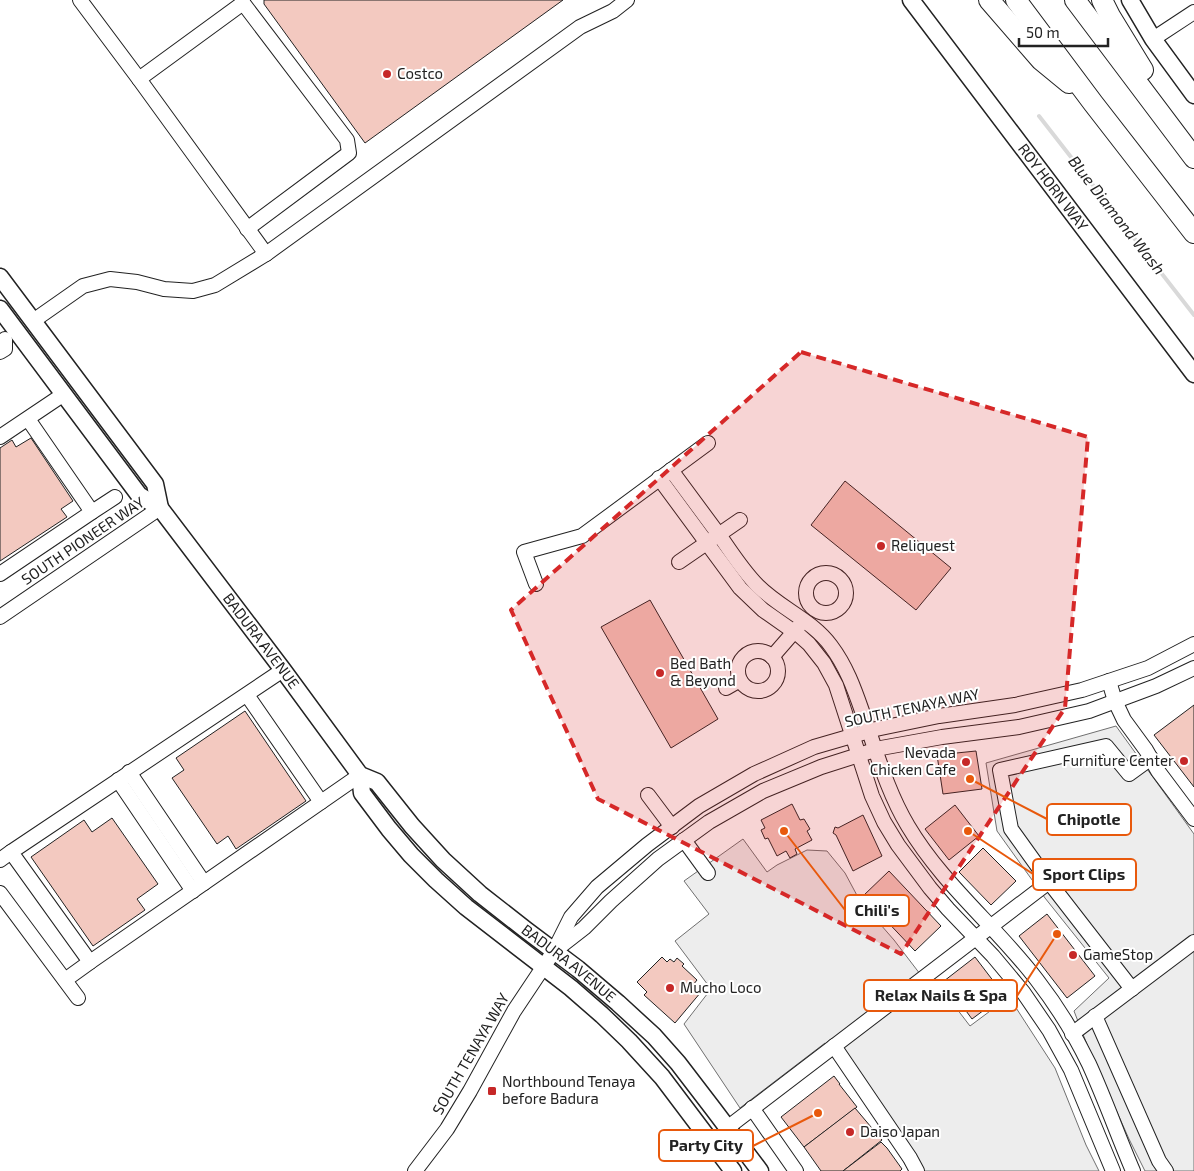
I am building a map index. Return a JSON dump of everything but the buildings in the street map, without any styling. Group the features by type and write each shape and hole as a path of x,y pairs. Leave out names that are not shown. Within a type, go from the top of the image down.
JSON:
{"highway":[{"path":"989,0 1041,60 1093,103"},
{"path":"1016,0 1194,233"},
{"path":"1076,0 1194,158"},
{"path":"1102,0 1138,62 1178,119 1194,149"}],"main road":[{"name":"ROY HORN WAY","path":"911,0 1194,374"},
{"path":"1130,0 1153,39 1194,95"},
{"name":"BADURA AVENUE","path":"0,277 154,484 160,508"},
{"name":"BADURA AVENUE","path":"0,309 6,340 64,394 139,494 160,508 360,775 362,793 389,829 436,880 466,907 602,1015 629,1041 662,1077 734,1171"},
{"path":"6,340 32,321"},
{"name":"BADURA AVENUE","path":"360,775 377,782 412,826 443,860 480,894 578,968 654,1036 684,1071 760,1171"}],"street":[{"path":"80,0 266,254"},
{"path":"32,321 82,286 110,278 193,292 216,285 266,254 580,27 613,10 627,0"},
{"path":"138,79 243,1 347,140 349,153 247,229"},
{"path":"1153,39 1194,12"},
{"path":"0,437 64,394"},
{"path":"28,419 92,512"},
{"path":"536,584 524,552 582,536 708,443"},
{"path":"671,470 760,588 825,638 841,661 851,680 889,790 900,813 913,835 944,876 1038,980 1065,1020 1088,1062 1133,1171"},
{"path":"659,478 706,543 751,600 809,644 817,653 836,685 872,796 884,822 898,845 930,888 993,956 1023,992 1049,1030 1071,1070 1113,1171"},
{"path":"0,574 115,497"},
{"name":"SOUTH PIONEER WAY","path":"0,617 160,508"},
{"path":"679,562 740,520"},
{"path":"772,657 814,608"},
{"name":"SOUTH TENAYA WAY","path":"415,1171 447,1129 514,1011 554,951 571,917 597,888 647,845 699,806 754,774 814,748 869,731 939,716 1015,705 1082,690 1148,668 1194,644"},
{"path":"761,651 767,653 776,662 777,676 770,687 764,690 750,689 740,680 738,668 740,662 748,653 761,651"},
{"name":"SOUTH TENAYA WAY","path":"554,951 584,928 658,859 708,822 763,791 821,767 876,750 942,737 1019,727 1088,711 1156,686 1194,668"},
{"path":"90,962 5,856 283,670"},
{"path":"726,688 740,680"},
{"path":"1109,681 1115,701 1124,720 1146,750 1158,771 1194,819"},
{"path":"247,695 321,802"},
{"path":"1132,989 1049,882 1011,829 1000,770 1106,746 1129,774 1151,758"},
{"path":"66,980 360,775"},
{"path":"124,776 198,887"},
{"path":"648,795 672,826"},
{"path":"684,840 708,873"},
{"path":"727,1128 1049,882"},
{"path":"0,893 78,998"},
{"path":"1072,1034 1194,942"},
{"path":"1095,1016 1159,1161 1166,1171"},
{"path":"834,1046 917,1171"},
{"path":"752,1108 796,1171"}],"highlighted area":[{"path":"801,352 1088,437 1065,708 901,954 598,799 511,610"}],"shaded area":[{"path":"1116,726 1194,834 1194,1171 1145,1171 1088,1047 1074,1011 1109,978 1045,898 997,831 986,763"},
{"path":"743,839 767,872 807,850 827,851 845,873 860,901 894,940 930,987 937,983 970,1026 1009,997 1055,1068 1086,1145 1099,1171 909,1171 825,1043 740,1108 684,1024 711,989 675,941 709,914 684,881"}],"waterway":[{"name":"Blue Diamond Wash","path":"1039,116 1194,315"}],"place":[{"name":"Costco","path":"387,74"},
{"name":"Reliquest","path":"881,546"},
{"name":"Bed Bath & Beyond","path":"660,673"},
{"name":"Furniture Center","path":"1184,761"},
{"name":"Nevada Chicken Cafe","path":"966,762"},
{"name":"Chipotle","path":"970,779"},
{"name":"Chili's","path":"784,831"},
{"name":"Sport Clips","path":"968,831"},
{"name":"Relax Nails & Spa","path":"1057,934"},
{"name":"GameStop","path":"1073,955"},
{"name":"Mucho Loco","path":"670,988"},
{"name":"Northbound Tenaya before Badura","path":"492,1091"},
{"name":"Party City","path":"818,1113"},
{"name":"Daiso Japan","path":"850,1132"}]}
